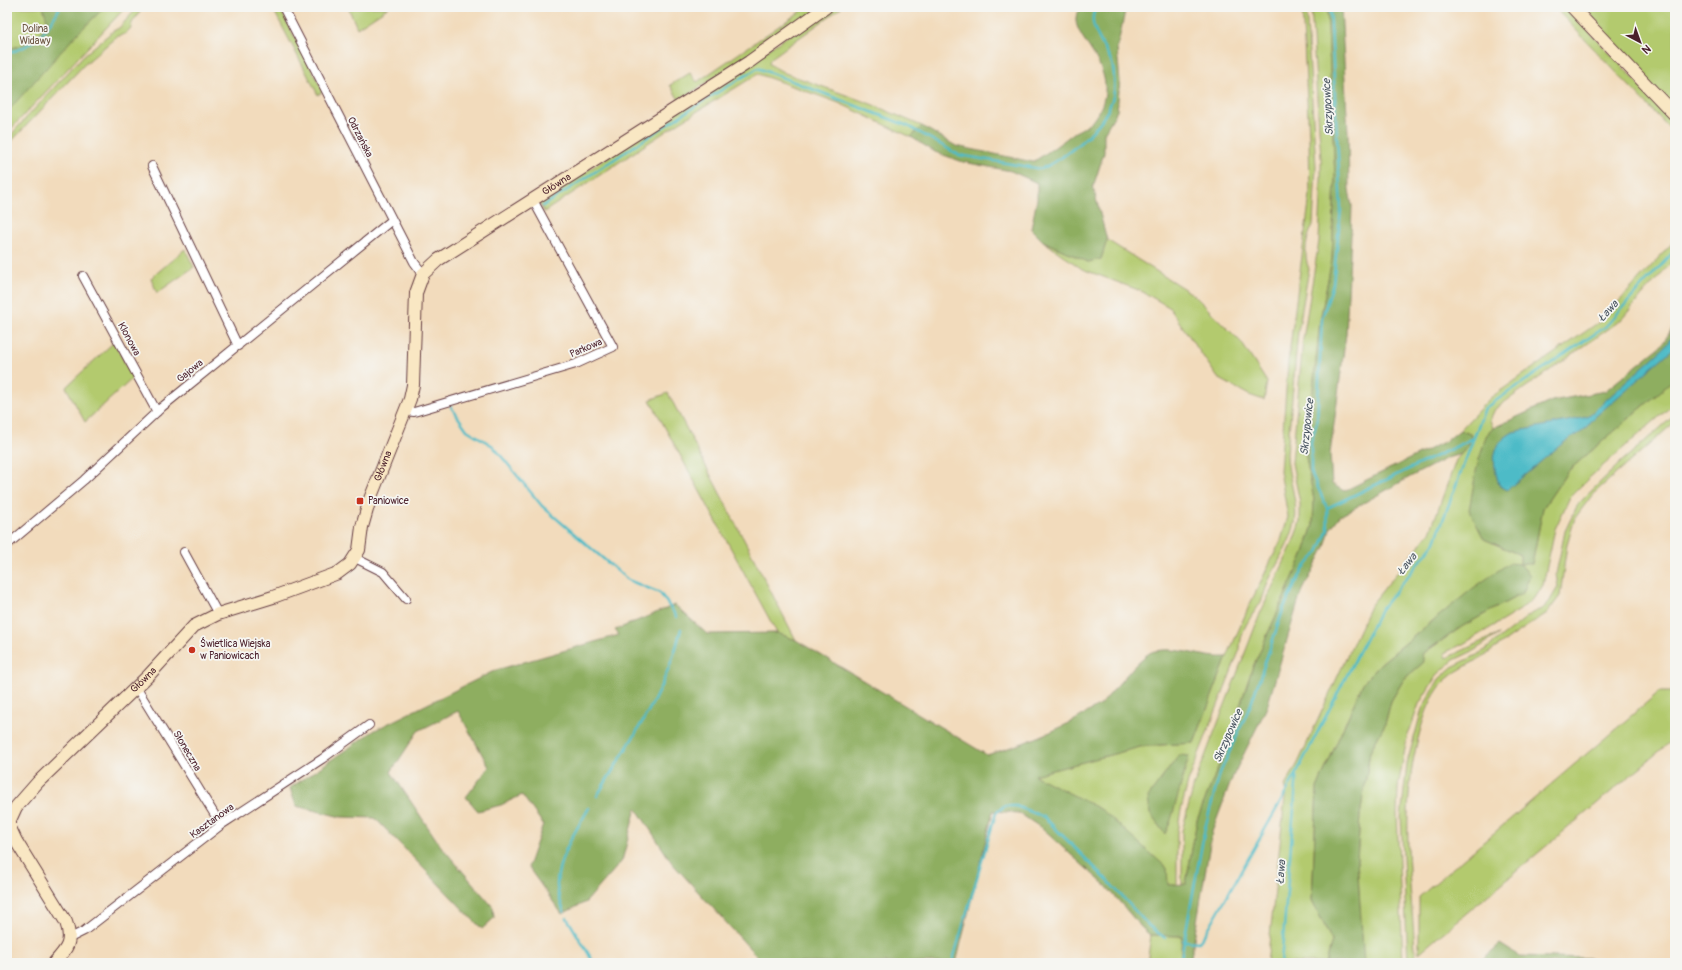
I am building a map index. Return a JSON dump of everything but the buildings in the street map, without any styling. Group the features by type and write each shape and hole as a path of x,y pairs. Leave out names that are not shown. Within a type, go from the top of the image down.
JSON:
{"street":[{"name":"Odrzańska","path":"282,7 414,262 423,274"},
{"name":"Główna","path":"70,938 66,922 16,841 8,820 16,807 38,782 136,687 194,626 218,614 273,597 338,573 345,569 355,558 359,550 362,527 368,506 406,411 413,385 416,293 423,274 438,260 749,62 826,7"},
{"path":"1572,7 1675,115"},
{"path":"152,166 238,346"},
{"name":"Parkowa","path":"406,411 414,412 576,364 613,347 533,200"},
{"name":"Gajowa","path":"7,546 84,480 157,412 392,220"},
{"name":"Klonowa","path":"83,276 157,412"},
{"path":"184,552 218,614"},
{"path":"355,558 383,572 406,599"},
{"name":"Słoneczna","path":"136,687 221,825"},
{"name":"Kasztanowa","path":"70,938 84,931 221,825 322,759 369,725"},
{"path":"54,963 67,947 70,938"}],"green space":[{"name":"Dolina Widawy","path":"7,7 126,7 7,133"},
{"name":"Dolina Widawy","path":"43,7 105,7 77,34 7,112 7,50 34,40 48,23"},
{"path":"138,7 143,7 132,23 131,28 125,34 116,37 84,65 7,146 7,140 16,129 83,56 113,31 119,28"},
{"path":"272,7 279,7 323,91 318,95"},
{"path":"348,7 389,7 357,28"},
{"path":"807,7 821,7 783,35 679,100 670,85 690,73 697,82"},
{"path":"831,7 842,7 770,59 769,64 785,73 871,104 922,126 911,137 839,103 758,74 680,122 544,212 539,203"},
{"path":"1083,7 1128,7 1125,11 1117,49 1120,81 1117,111 1104,133 1104,153 1093,187 1107,240 1101,259 1088,262 1043,241 1031,229 1037,199 1037,183 1011,171 963,162 935,152 911,137 922,126 956,146 1033,162 1075,132 1089,124 1093,120 1103,102 1105,86 1102,71 1076,23 1077,14"},
{"path":"1302,7 1306,7 1316,166 1313,225 1306,247 1306,258 1309,269 1298,332 1287,454 1295,506 1295,523 1290,538 1268,582 1261,602 1243,632 1240,649 1188,782 1177,832 1177,886 1168,885 1033,775 1144,746 1194,743 1227,657 1249,606 1281,540 1288,517 1280,471 1288,362 1310,195 1309,136"},
{"path":"1311,7 1327,7 1335,178 1332,259 1320,321 1306,457 1314,500 1313,525 1304,553 1252,669 1229,740 1197,820 1186,884 1182,885 1182,831 1194,785 1260,614 1292,545 1300,522 1300,503 1292,463 1303,339 1319,241 1321,197 1321,159"},
{"path":"1327,7 1341,7 1348,133 1349,190 1352,206 1346,334 1330,454 1332,484 1344,491 1446,441 1460,430 1472,435 1468,446 1461,454 1447,458 1340,516 1330,529 1325,547 1300,596 1267,707 1233,776 1212,832 1190,963 1180,963 1182,936 1150,935 1142,928 1106,886 1040,827 1019,813 993,811 956,963 763,963 672,863 636,808 622,861 586,902 562,914 528,867 543,824 522,795 501,805 478,811 466,797 489,767 458,711 418,731 391,772 440,845 493,907 494,918 482,929 375,818 341,817 296,806 290,788 375,730 496,670 619,635 615,630 675,605 707,634 777,633 796,640 987,755 1049,732 1073,721 1097,707 1135,665 1149,653 1155,651 1173,650 1209,656 1227,657 1194,743 1144,746 1034,775 1102,810 1167,868 1168,885 1186,884 1197,820 1229,740 1252,669 1304,553 1313,525 1314,500 1306,457 1320,321 1332,259 1335,178"},
{"path":"1554,7 1566,7 1675,122 1675,134"},
{"path":"1579,7 1675,7 1675,101 1669,105"},
{"path":"1107,240 1194,295 1241,342 1267,382 1264,400 1249,395 1218,378 1169,307 1141,291 1082,269 1043,241 1088,262 1101,259"},
{"path":"1675,240 1675,258 1621,320 1495,409 1490,420 1493,428 1486,436 1484,539 1520,555 1532,564 1543,508 1568,471 1675,379 1675,403 1589,478 1570,497 1555,529 1543,585 1537,595 1520,610 1463,644 1444,653 1446,658 1499,634 1475,650 1454,660 1437,675 1419,704 1407,738 1398,787 1397,813 1403,963 1364,963 1363,958 1357,860 1360,816 1370,752 1385,724 1391,701 1404,679 1424,662 1421,655 1463,626 1523,593 1509,563 1431,622 1380,664 1363,683 1317,788 1312,900 1332,941 1326,963 1267,963 1285,786 1298,763 1370,606 1430,532 1456,460 1468,446 1472,435 1460,430 1490,398 1602,320"},
{"path":"185,249 194,267 157,293 151,278"},
{"path":"1675,324 1675,379 1568,471 1543,508 1532,564 1520,564 1520,555 1484,539 1469,510 1477,466 1486,436 1493,428 1552,401 1605,391 1661,346"},
{"path":"114,342 133,378 85,422 66,387"},
{"path":"668,393 796,640 777,633 650,400"},
{"path":"1675,415 1675,422 1593,494 1575,518 1567,544 1560,596 1547,613 1487,654 1452,675 1442,684 1429,705 1421,728 1414,757 1410,786 1408,845 1416,963 1408,963 1401,817 1407,763 1422,709 1439,679 1452,667 1481,653 1532,613 1546,607 1558,587 1556,574 1565,531 1578,504 1622,461"},
{"path":"1509,563 1520,564 1530,575 1523,593 1463,626 1422,654 1424,662 1404,679 1391,701 1385,724 1370,752 1360,816 1357,860 1364,963 1326,963 1332,941 1312,900 1317,788 1363,683 1380,664 1472,589"},
{"path":"1659,692 1675,692 1675,738 1419,953 1419,897"},
{"path":"1179,755 1189,756 1171,820 1165,834 1150,814 1148,797"},
{"path":"1151,935 1182,936 1180,963 1147,963"},
{"path":"1500,944 1519,956 1589,958 1594,963 1478,963"}],"water":[{"path":"1675,330 1675,347 1595,417 1583,431 1563,443 1507,490 1499,485 1494,461 1500,442 1513,432 1587,417 1665,347"}],"waterway":[{"name":"Skrzypowice","path":"7,53 25,47 39,36 45,30 60,7"},
{"path":"543,206 700,103 758,68 908,126 959,155 1041,169 1071,151 1081,142 1099,124 1111,102 1113,95 1114,74 1109,57 1094,27 1094,13 1098,7"},
{"name":"Skrzypowice","path":"1180,963 1205,828 1220,773 1251,704 1284,607 1303,569 1318,552 1328,530 1327,508 1311,472 1311,441 1317,422 1322,318 1333,284 1341,209 1330,7"},
{"name":"Ława","path":"1281,963 1297,772 1381,609 1434,544 1485,408 1605,327 1675,250"},
{"path":"451,407 467,430 493,446 542,506 628,580 660,593 677,617"},
{"path":"1327,508 1474,438"},
{"path":"597,796 646,716 657,695 675,652 681,629"},
{"path":"1183,941 1199,942 1206,933 1297,773"},
{"path":"952,963 996,813 1004,806 1016,806 1044,817 1108,881 1149,926 1165,938"},
{"path":"564,912 557,888 560,865 568,845 589,808"},
{"path":"567,918 594,963"}],"place":[{"name":"Paniowice","path":"360,501"},
{"name":"Świetlica Wiejska w Paniowicach","path":"192,650"}]}
